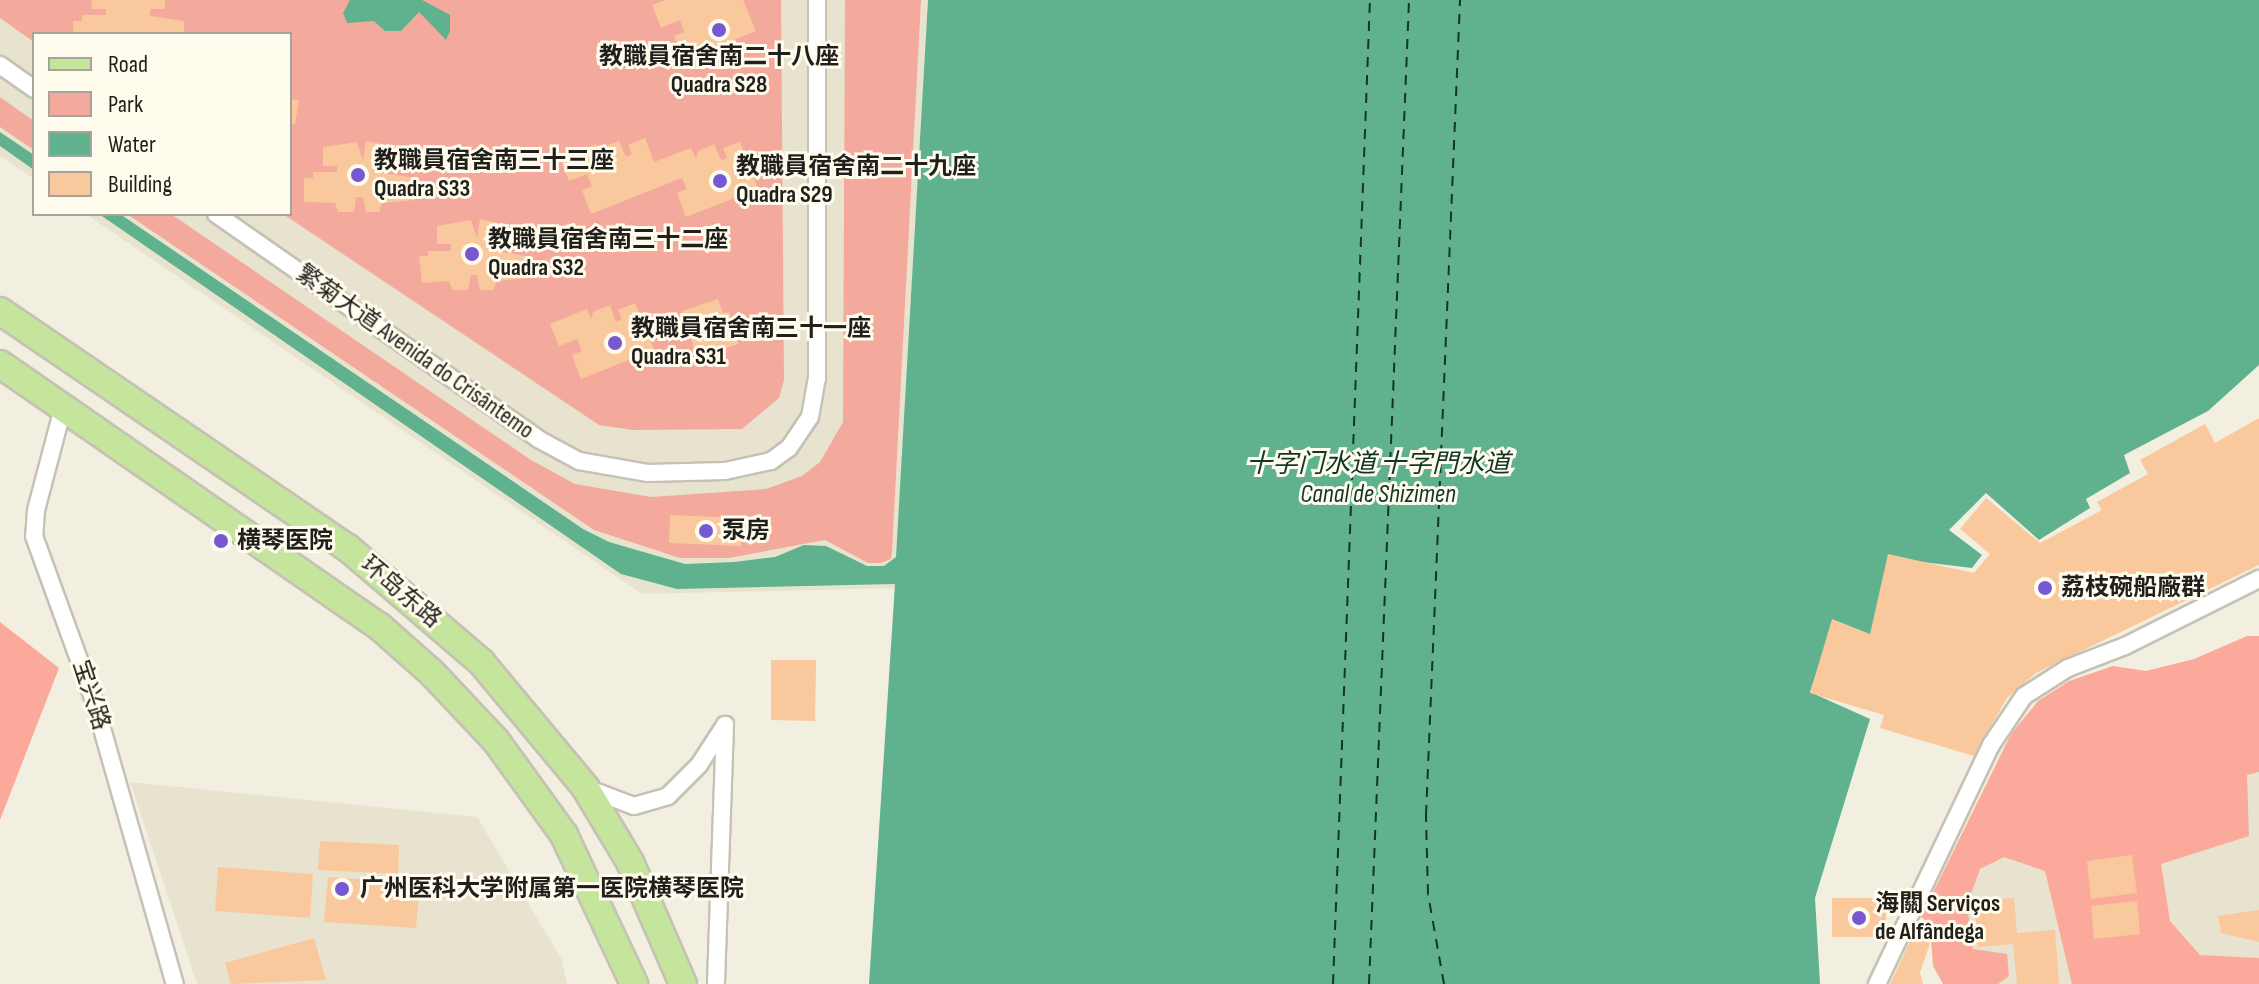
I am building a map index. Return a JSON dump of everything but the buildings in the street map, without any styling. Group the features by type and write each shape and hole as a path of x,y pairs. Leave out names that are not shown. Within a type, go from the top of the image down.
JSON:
{"main road":[{"name":"环岛东路","path":"0,311 348,548 421,607 481,662 585,787 630,862 683,984"},
{"name":"环岛东路","path":"0,364 380,627 461,702 564,835 634,984"}],"street":[{"name":"繁菊大道 Avenida do Crisântemo","path":"219,216 538,439 579,461 622,472 750,468 789,448 810,417 817,379 817,0"},
{"path":"0,65 32,88"},
{"name":"宝兴路","path":"63,408 36,510 34,536 95,704 175,984"},
{"path":"1878,983 1991,745 2024,696 2068,668 2125,646 2259,579"},
{"path":"585,787 634,806 668,796 699,765 725,725 716,984"}],"shaded area":[{"path":"0,0 928,0 895,588 642,594 89,216 292,216 292,32 32,32 32,178 0,156"},
{"path":"0,622 59,668 0,820"},
{"path":"2247,636 2259,636 2259,772 2247,775 2249,836 2161,864 2170,921 2200,955 2259,958 2259,984 2072,984 2045,871 2004,857 1980,869 1967,905 1973,949 2007,954 2009,976 1998,984 1943,984 1933,966 1930,924 1921,917 2011,734 2038,701 2069,681 2113,666 2146,671 2194,659"},
{"path":"2259,699 2259,984 1972,984 1943,886"},
{"name":"广州医科大学附属第一医院横琴医院","path":"130,782 477,817 562,960 567,984 197,984"}],"green space":[{"path":"0,0 781,0 784,380 779,398 742,429 633,430 599,425 286,216 292,216 292,32 32,32 32,41 0,18"},
{"path":"845,0 921,0 892,551 891,559 880,563 868,563 825,540 729,558 680,558 594,530 130,216 174,216 531,460 575,484 651,497 766,489 802,476 820,462 843,422"},
{"path":"0,97 32,120 32,149 0,127"}],"water":[{"path":"350,0 422,0 450,15 450,31 446,40 419,12 401,31 385,31 374,21 347,23 343,13"},
{"name":"十字门水道 十字門水道 Canal de Shizimen","path":"928,0 2259,0 2259,365 2208,411 2124,455 2130,473 2086,499 2090,508 2039,540 1986,493 1949,530 1982,555 1972,568 1889,558 1925,652 1833,624 1810,692 1870,719 1815,898 1820,984 869,984 895,584 677,589 621,574 102,216 123,216 583,529 609,542 685,564 775,557 804,545 826,546 867,566 884,566 896,557"},
{"path":"0,132 32,154 32,169 0,146"}],"ferry route":[{"path":"1333,984 1370,0"},
{"path":"1369,984 1409,0"},
{"path":"1444,984 1428,894 1426,815 1460,0"}],"place":[{"name":"教職員宿舍南二十八座 Quadra S28","path":"719,30"},
{"name":"教職員宿舍南三十三座 Quadra S33","path":"358,175"},
{"name":"教職員宿舍南二十九座 Quadra S29","path":"720,181"},
{"name":"教職員宿舍南三十二座 Quadra S32","path":"472,254"},
{"name":"教職員宿舍南三十一座 Quadra S31","path":"615,343"},
{"name":"泵房","path":"706,531"},
{"name":"横琴医院","path":"221,541"},
{"name":"荔枝碗船廠群","path":"2045,588"},
{"name":"广州医科大学附属第一医院横琴医院","path":"342,889"},
{"name":"海關 Serviços de Alfândega","path":"1859,918"}]}
